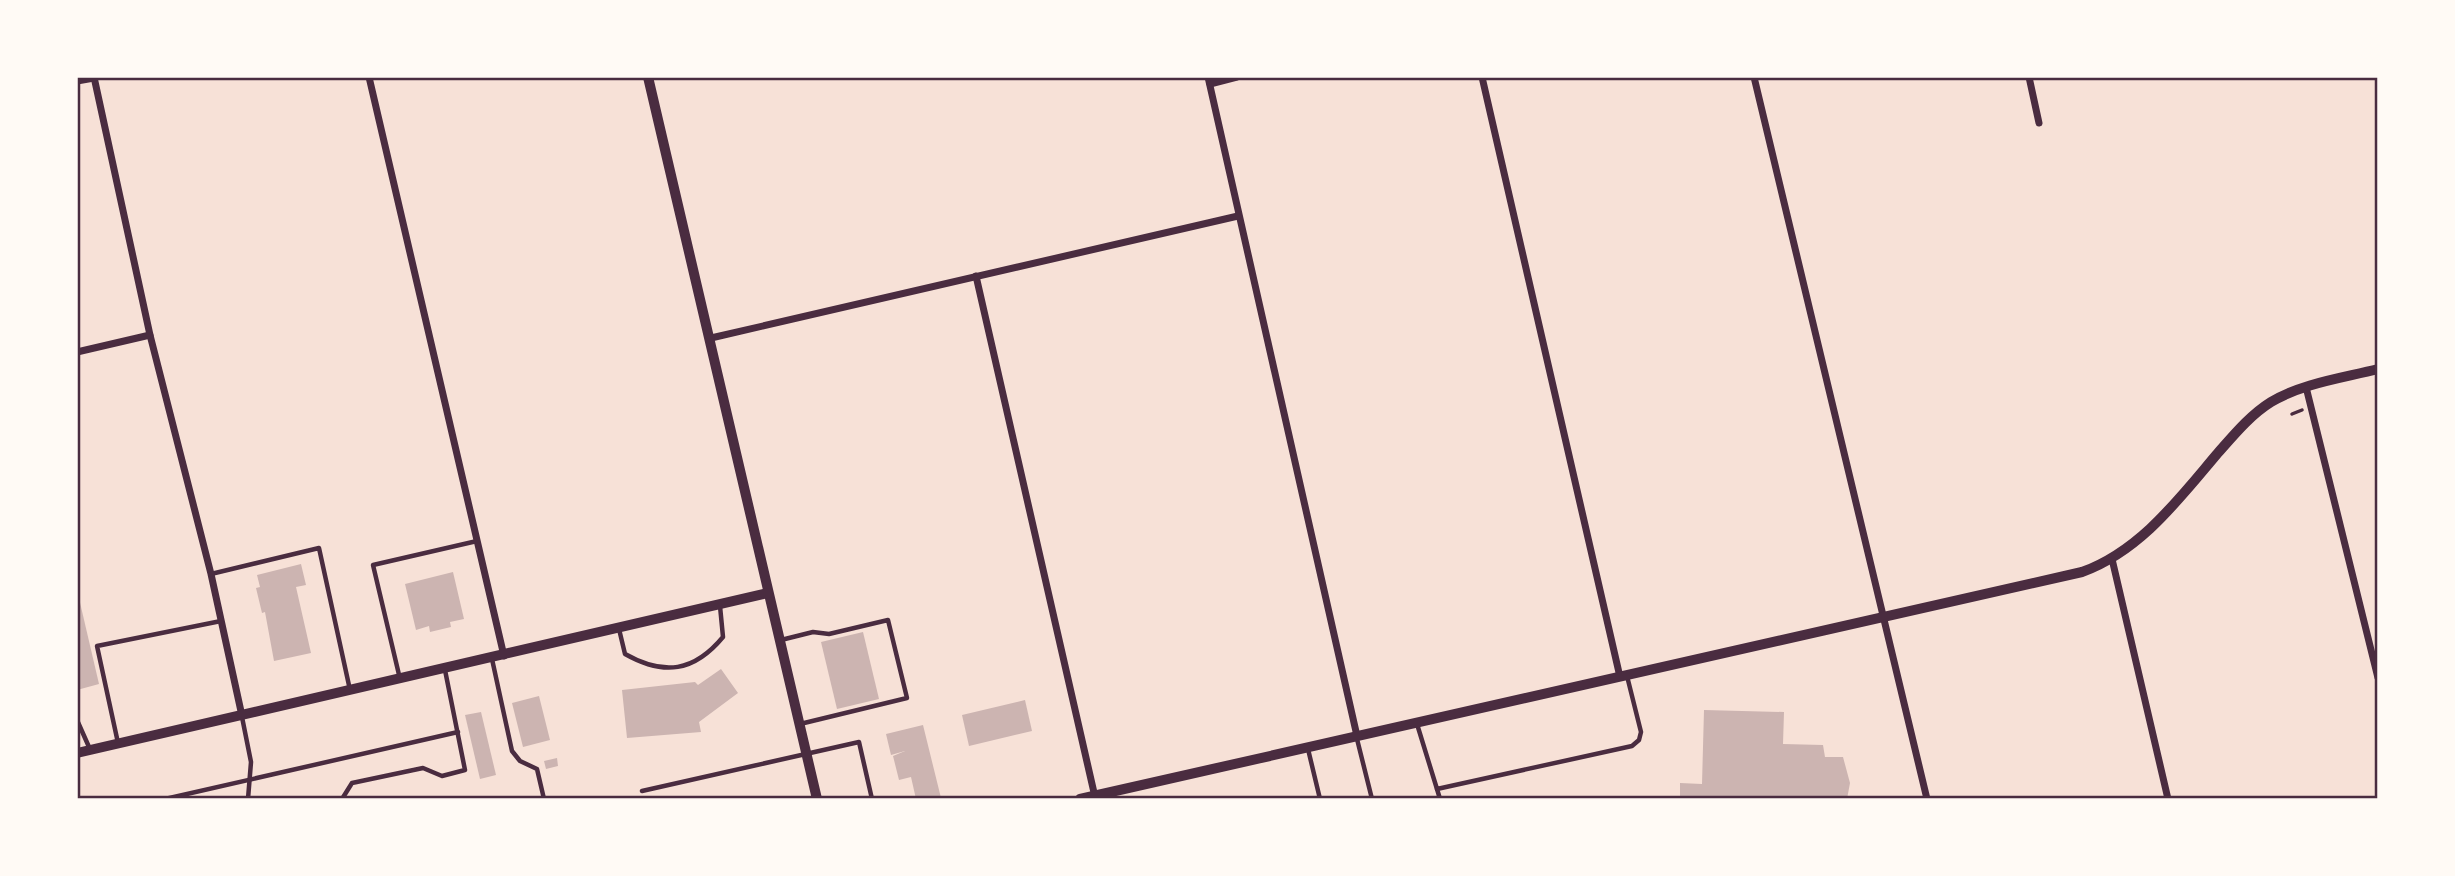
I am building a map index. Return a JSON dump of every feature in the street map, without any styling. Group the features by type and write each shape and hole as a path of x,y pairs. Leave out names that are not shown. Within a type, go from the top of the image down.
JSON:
{"street":[{"path":"77,81 94,77 150,335 211,574 242,716"},
{"path":"369,77 477,541 498,657"},
{"path":"648,77 817,799"},
{"path":"1237,77 1209,81 1357,736"},
{"path":"1482,77 1623,676"},
{"path":"1754,77 1927,799"},
{"path":"2029,77 2039,122"},
{"path":"711,338 1238,216"},
{"path":"976,276 1095,797"},
{"path":"77,352 150,335"},
{"path":"1080,799 2082,572 2112,559 2160,520 2241,427 2271,402 2306,387 2378,369"},
{"path":"2306,387 2378,678"},
{"path":"2112,559 2168,799"},
{"path":"77,753 768,593"}],"lane":[{"path":"400,680 373,565 477,541"},
{"path":"211,574 319,548 351,691"},
{"path":"619,628 625,654 640,662 656,668 692,664 710,653 723,638 719,604"},
{"path":"779,640 813,632 829,634 888,620 907,698 799,724"},
{"path":"118,744 97,646 221,621"},
{"path":"498,657 512,751 520,761 537,769 544,799"},
{"path":"342,799 352,783 423,768 442,775 465,770 445,669"},
{"path":"1437,789 1632,746 1639,740 1641,732 1623,676"},
{"path":"242,716 251,762 248,799"},
{"path":"77,720 90,750"},
{"path":"1417,723 1440,799"},
{"path":"165,799 458,733"},
{"path":"1357,736 1372,799"},
{"path":"642,791 859,742 873,799"},
{"path":"1308,747 1320,799"}],"building":[{"path":"301,564 306,585 296,587 311,653 274,661 265,612 262,613 256,588 260,587 257,575"},
{"path":"453,572 464,619 450,622 451,627 430,632 429,626 416,630 405,584"},
{"path":"77,595 99,684 77,690"},
{"path":"863,632 879,699 837,709 821,642"},
{"path":"721,669 738,693 699,722 701,732 627,738 622,690 695,682 698,685"},
{"path":"539,696 550,740 523,747 512,703"},
{"path":"1025,700 1032,731 969,746 962,715"},
{"path":"1704,710 1784,712 1783,744 1823,745 1825,757 1843,757 1850,783 1847,799 1680,799 1680,783 1702,784"},
{"path":"481,712 496,775 480,779 465,715"},
{"path":"923,725 941,798 938,799 916,799 911,777 899,780 893,756 905,751 891,755 886,734"},
{"path":"557,758 558,766 546,769 544,761"}]}
